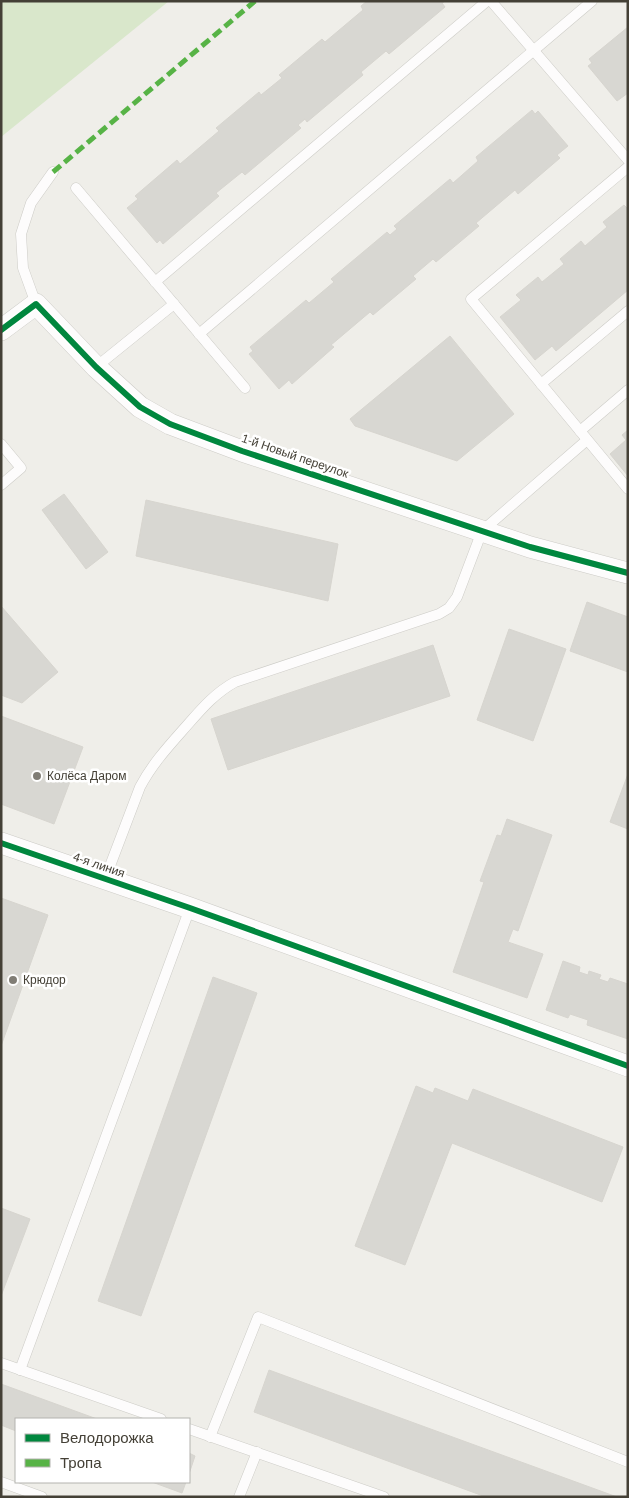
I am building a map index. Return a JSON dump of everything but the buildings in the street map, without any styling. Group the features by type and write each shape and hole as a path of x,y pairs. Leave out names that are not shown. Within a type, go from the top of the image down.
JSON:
{"street":[{"path":"1,330 36,304"},
{"name":"1-й Новый переулок","path":"36,304 96,367 140,407 170,424 242,451 530,547 628,573"},
{"name":"4-я линия","path":"1,843 190,908 628,1066"}],"lane":[{"path":"155,282 487,1"},
{"path":"491,1 628,160"},
{"path":"199,334 592,1"},
{"path":"628,167 471,299 628,489"},
{"path":"36,304 23,268 21,234 31,203 53,172"},
{"path":"76,188 245,388"},
{"path":"96,367 174,304"},
{"path":"541,384 628,311"},
{"path":"580,431 628,390"},
{"path":"105,879 140,787 148,772 210,700 222,689 236,682 439,614 449,608 457,597 482,531 587,440"},
{"path":"1,444 21,468 1,485"},
{"path":"20,1370 190,908"},
{"path":"210,1437 258,1317 628,1462"},
{"path":"1,1362 157,1418"},
{"path":"190,1429 384,1497"},
{"path":"239,1497 257,1452"},
{"path":"1,1482 42,1497"}],"green space":[{"path":"1,1 169,1 1,137"}],"marked path":[{"path":"53,172 255,1"}],"cycle path":[{"path":"1,330 36,304 96,367 140,407 170,424 242,451 530,547 628,573"},
{"path":"1,843 190,908 628,1066"}],"place":[{"name":"Колёса Даром","path":"37,776"},
{"name":"Крюдор","path":"13,980"}]}
